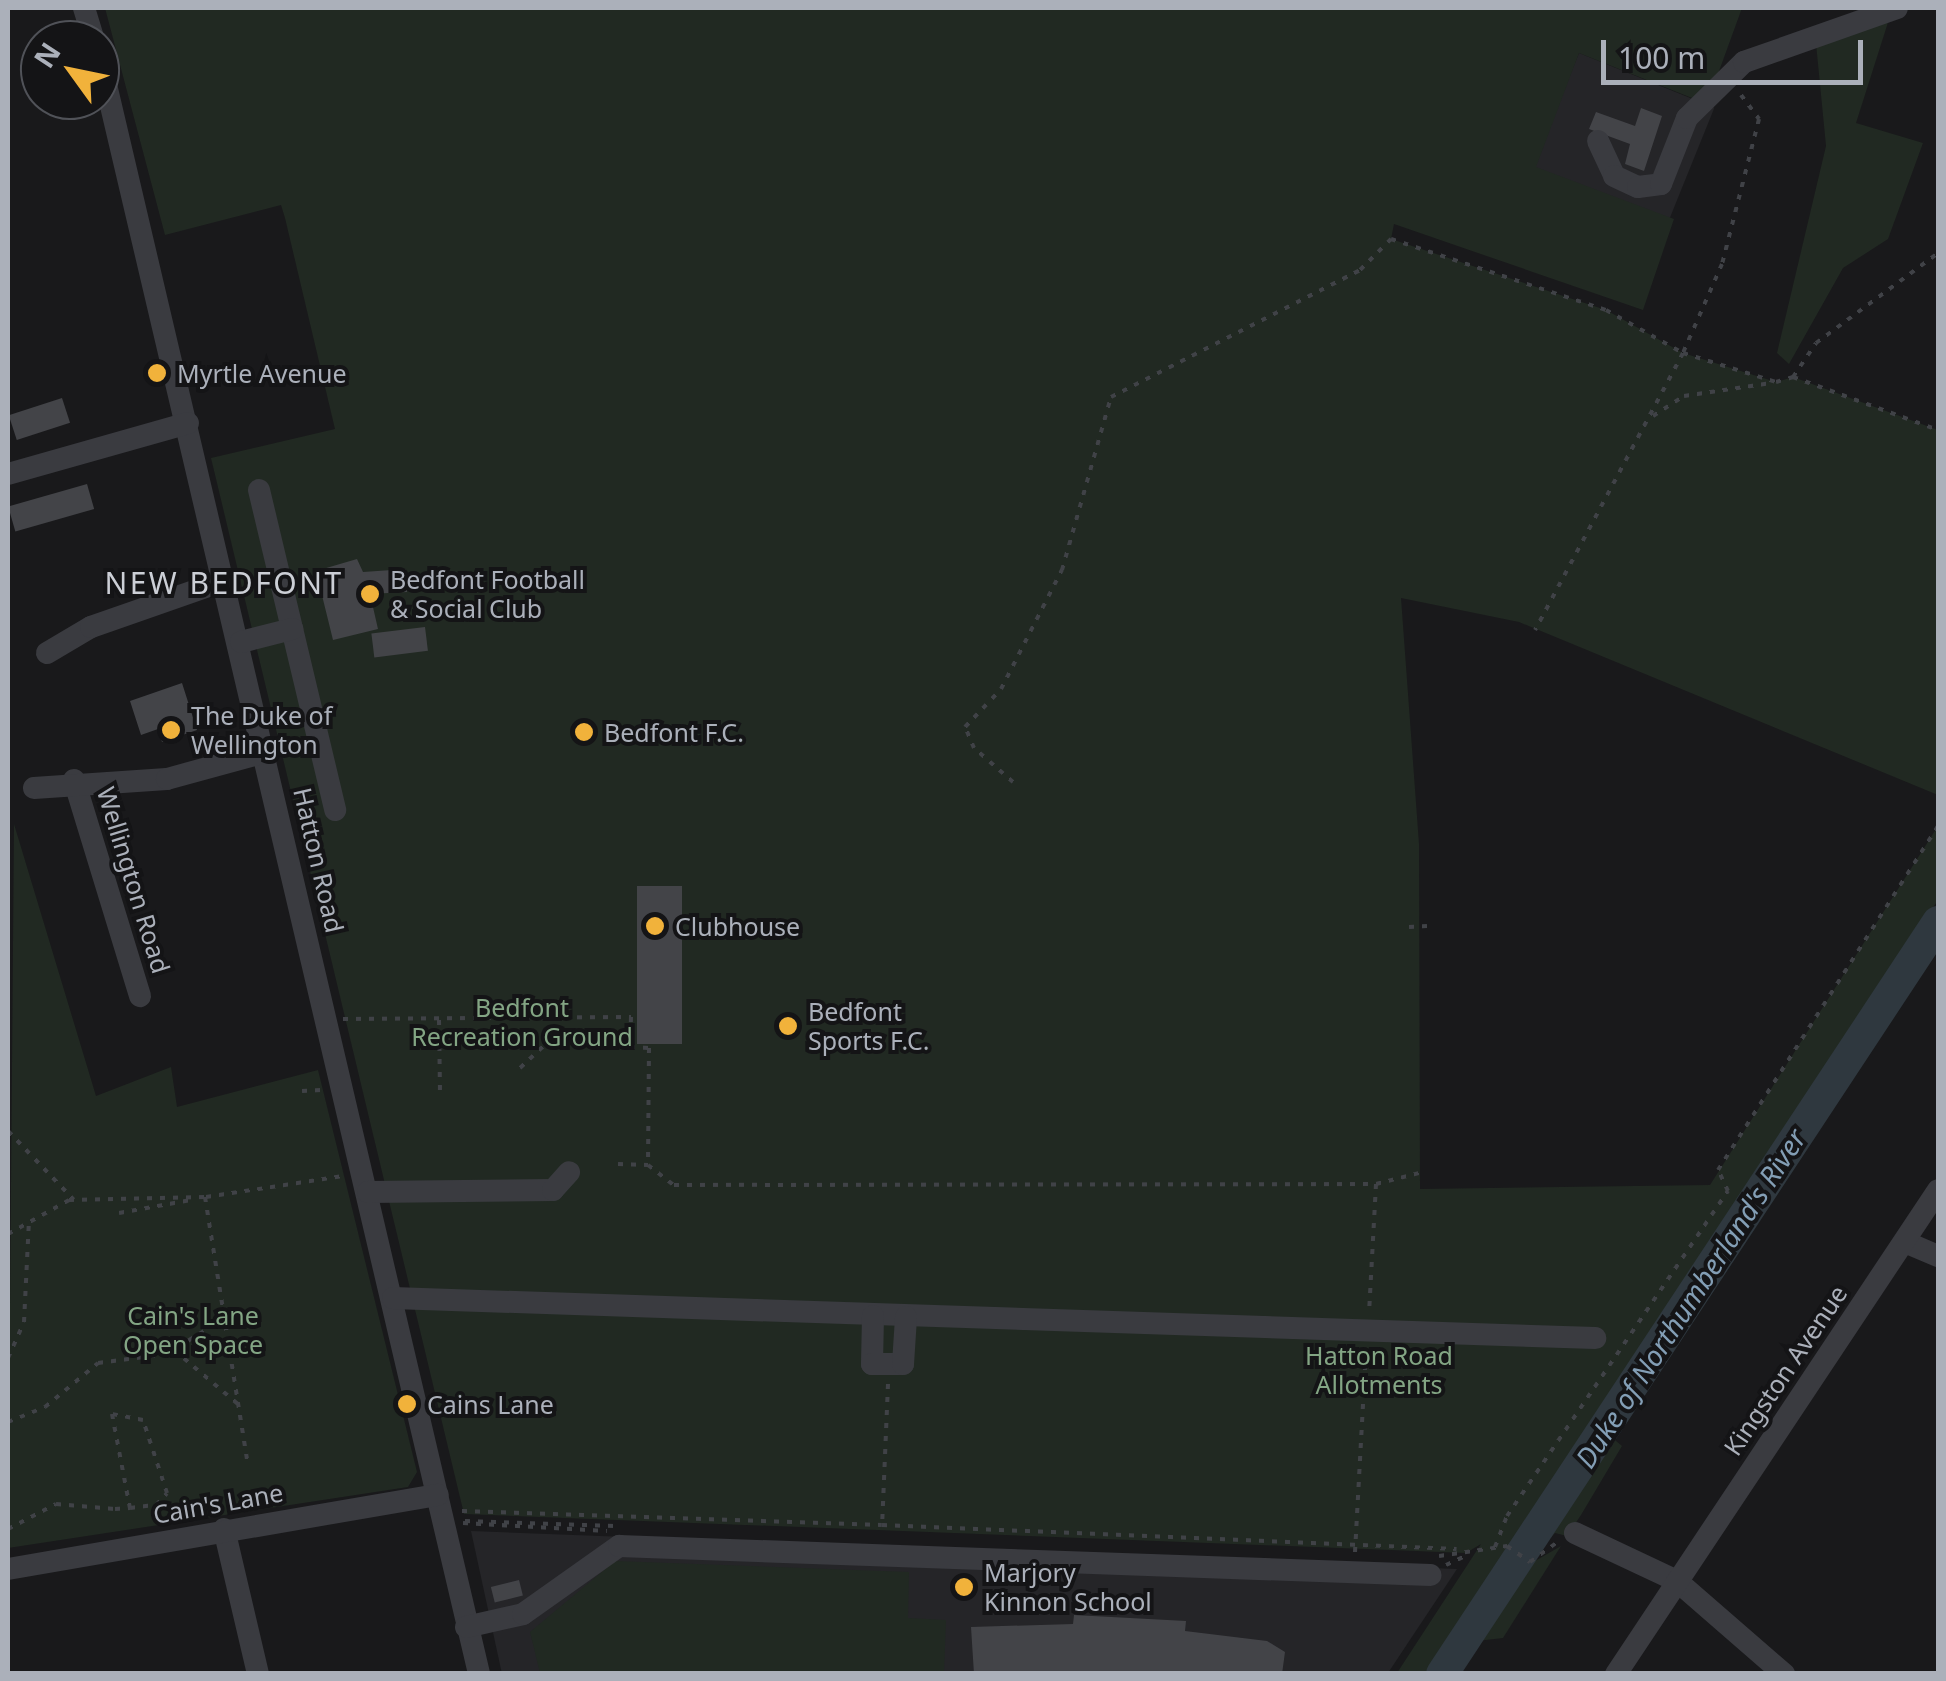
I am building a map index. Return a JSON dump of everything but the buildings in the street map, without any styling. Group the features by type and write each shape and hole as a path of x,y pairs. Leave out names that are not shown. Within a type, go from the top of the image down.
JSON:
{"street":[{"path":"1598,141 1614,176 1638,187 1661,184 1687,118 1729,80 1784,42 1897,8"},
{"name":"Hatton Road","path":"115,120 242,642 479,1674"},
{"path":"8,474 188,423"},
{"path":"259,490 336,810"},
{"path":"47,653 91,627 226,580"},
{"path":"242,642 292,629"},
{"name":"Wellington Road","path":"34,788 74,780 167,778 266,752"},
{"name":"Wellington Road","path":"74,780 140,996"},
{"path":"366,1182 553,1190 570,1172"},
{"name":"Kingston Avenue","path":"1616,1674 1938,1190"},
{"path":"1905,1242 1938,1256"},
{"path":"393,1298 1595,1338"},
{"path":"873,1316 872,1364 903,1364 906,1317"},
{"name":"Cain's Lane","path":"8,1569 224,1529 441,1505"},
{"path":"224,1529 258,1674"},
{"path":"1574,1533 1677,1581 1784,1674"},
{"path":"466,1626 523,1614 619,1546 1430,1576"}],"path":[{"path":"1535,630 1683,353 1722,264 1759,119 1729,80"},
{"path":"1013,782 974,748 965,728 1001,689 1062,570 1110,398 1126,383 1250,332 1360,270 1391,239 1606,310 1683,353 1776,382"},
{"path":"1794,377 1816,343 1938,253"},
{"path":"1649,419 1684,396 1794,377 1938,430"},
{"path":"1496,1547 1507,1516 1728,1191 1718,1170 1938,826"},
{"path":"1409,927 1427,926"},
{"path":"551,1016 551,1044"},
{"path":"328,1019 631,1017 630,1042"},
{"path":"439,1018 440,1090"},
{"path":"520,1068 551,1044 630,1042 648,1048 648,1165"},
{"path":"8,1131 74,1200"},
{"path":"618,1164 648,1165 674,1185 1376,1184 1423,1172"},
{"path":"8,1234 74,1200 205,1197 366,1182"},
{"path":"1354,1555 1376,1184"},
{"path":"120,1213 205,1197"},
{"path":"205,1197 220,1321 240,1405 248,1466"},
{"path":"8,1358 24,1322 30,1220"},
{"path":"8,1422 45,1407 98,1363 174,1350 220,1321"},
{"path":"174,1350 240,1405"},
{"path":"882,1525 889,1364"},
{"path":"8,1528 56,1504 130,1508 167,1493 165,1470 143,1420 112,1414 130,1508"},
{"path":"441,1505 1456,1549"},
{"path":"1465,1556 1496,1547 1530,1562 1574,1533"}],"shaded area":[{"path":"1579,53 1714,108 1668,222 1533,167"},
{"name":"Marjory Kinnon School","path":"471,1531 1457,1569 1388,1673 502,1674"}],"green space":[{"path":"105,8 1742,8 1718,74 1697,100 1579,53 1536,167 1674,219 1643,310 1394,224 1391,239 1606,310 1683,353 1776,382 1793,377 1938,430 1938,795 1519,622 1401,598 1419,844 1420,1189 1710,1185 1938,826 1938,900 1427,1673 1397,1673 1481,1544 1466,1553 464,1514 211,458 335,429 285,218 281,205 165,235 120,65 120,20 108,20"},
{"path":"1891,13 1856,123 1923,143 1888,239 1843,268 1789,364 1777,353 1826,146 1815,33"},
{"name":"Cain's Lane Open Space","path":"14,824 96,1096 171,1067 177,1107 318,1070 417,1472 408,1487 8,1548"},
{"path":"1609,1435 1622,1446 1581,1515 1567,1536 1555,1533 1531,1558"},
{"path":"1561,1546 1503,1638 1477,1641 1528,1565"},
{"path":"615,1561 909,1572 908,1618 946,1620 944,1674 540,1673 530,1632"}],"waterway":[{"name":"Duke of Northumberland's River","path":"1442,1674 1938,922"}],"place":[{"name":"Myrtle Avenue","path":"157,373"},
{"name":"Bedfont Football & Social Club","path":"370,594"},
{"name":"The Duke of Wellington","path":"171,730"},
{"name":"Bedfont F.C.","path":"584,732"},
{"name":"Clubhouse","path":"655,926"},
{"name":"Bedfont Sports F.C.","path":"788,1026"},
{"name":"Cains Lane","path":"407,1404"},
{"name":"Marjory Kinnon School","path":"964,1587"}],"district":[{"name":"NEW BEDFONT","path":"224,583"}],"park label":[{"name":"Bedfont Recreation Ground","path":"522,1022"},
{"name":"Hatton Road Allotments","path":"1379,1370"}]}
